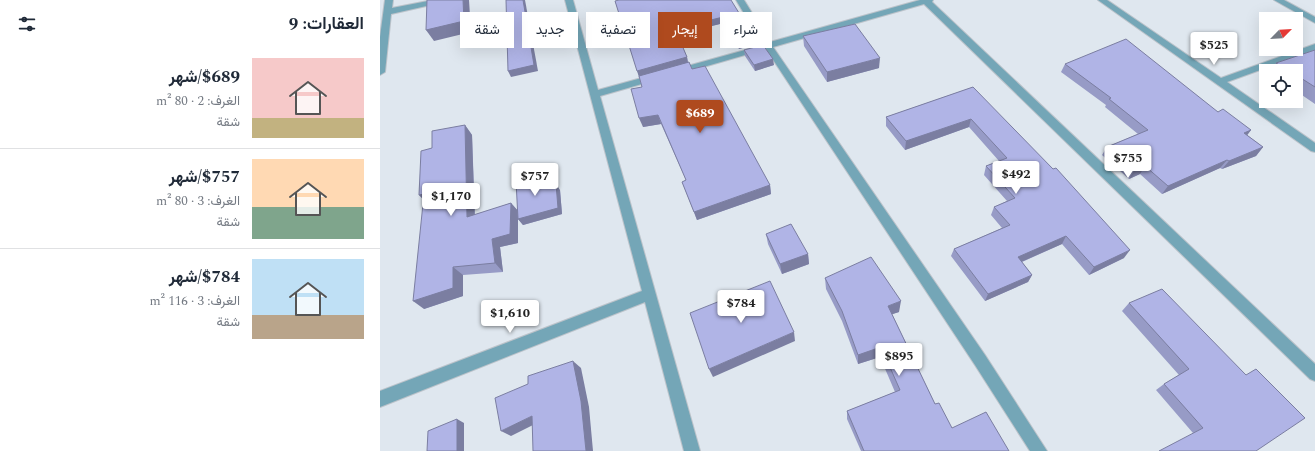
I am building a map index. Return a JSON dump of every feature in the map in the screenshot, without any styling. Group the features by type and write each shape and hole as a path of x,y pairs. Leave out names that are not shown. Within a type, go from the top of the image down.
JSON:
{"street":[{"path":"380,72 389,0"},
{"path":"387,12 444,0"},
{"path":"569,0 692,451"},
{"path":"740,0 747,12"},
{"path":"772,45 927,0 1315,374"},
{"path":"1102,0 1315,148"},
{"path":"1278,0 1315,20"},
{"path":"1219,82 1315,47"},
{"path":"595,94 761,48"},
{"path":"769,48 980,360 1039,451"},
{"path":"380,399 650,294"}],"building":[{"path":"427,0 463,0 464,12 460,12 460,22 426,30"},
{"path":"506,0 523,0 525,12 522,12 522,48 531,48 534,65 508,71 507,48 514,48 514,12 506,12"},
{"path":"731,0 738,12 720,12 720,18 712,20 712,12 658,12 658,48 683,48 687,57 637,71 630,48 650,48 650,12 618,12 615,1"},
{"path":"855,24 880,58 827,72 803,36"},
{"path":"1126,39 1218,112 1223,109 1251,130 1244,133 1263,147 1229,161 1227,160 1168,186 1145,166 1134,171 1107,147 1148,130 1109,99 1111,98 1065,64"},
{"path":"752,48 765,48 773,59 754,65 744,50"},
{"path":"1315,50 1315,87 1303,79 1303,64 1276,63 1297,56 1303,56 1303,54"},
{"path":"689,62 692,69 705,66 770,185 694,212 682,182 686,180 658,115 639,118 631,89 642,87 639,76"},
{"path":"973,87 1053,169 1056,168 1130,250 1094,267 1066,236 1018,257 1032,275 988,294 954,249 1010,225 994,207 1015,198 986,166 1007,158 971,119 906,141 886,117"},
{"path":"465,125 467,217 511,203 510,234 492,239 495,263 453,267 453,288 413,301 424,194 419,195 421,151 432,148 432,131"},
{"path":"539,174 542,188 556,184 558,208 518,219 516,181"},
{"path":"791,224 808,254 780,264 766,234"},
{"path":"871,257 901,301 888,306 935,404 939,403 952,428 986,412 1009,451 864,451 847,411 900,390 881,347 858,355 842,311 825,278"},
{"path":"770,281 794,332 709,369 690,313"},
{"path":"1162,289 1246,375 1256,369 1305,418 1256,451 1159,451 1203,428 1164,384 1189,369 1129,303"},
{"path":"573,361 581,401 586,451 533,451 532,416 501,431 495,398 528,384 528,376"},
{"path":"457,419 457,451 427,451 428,431"}]}
